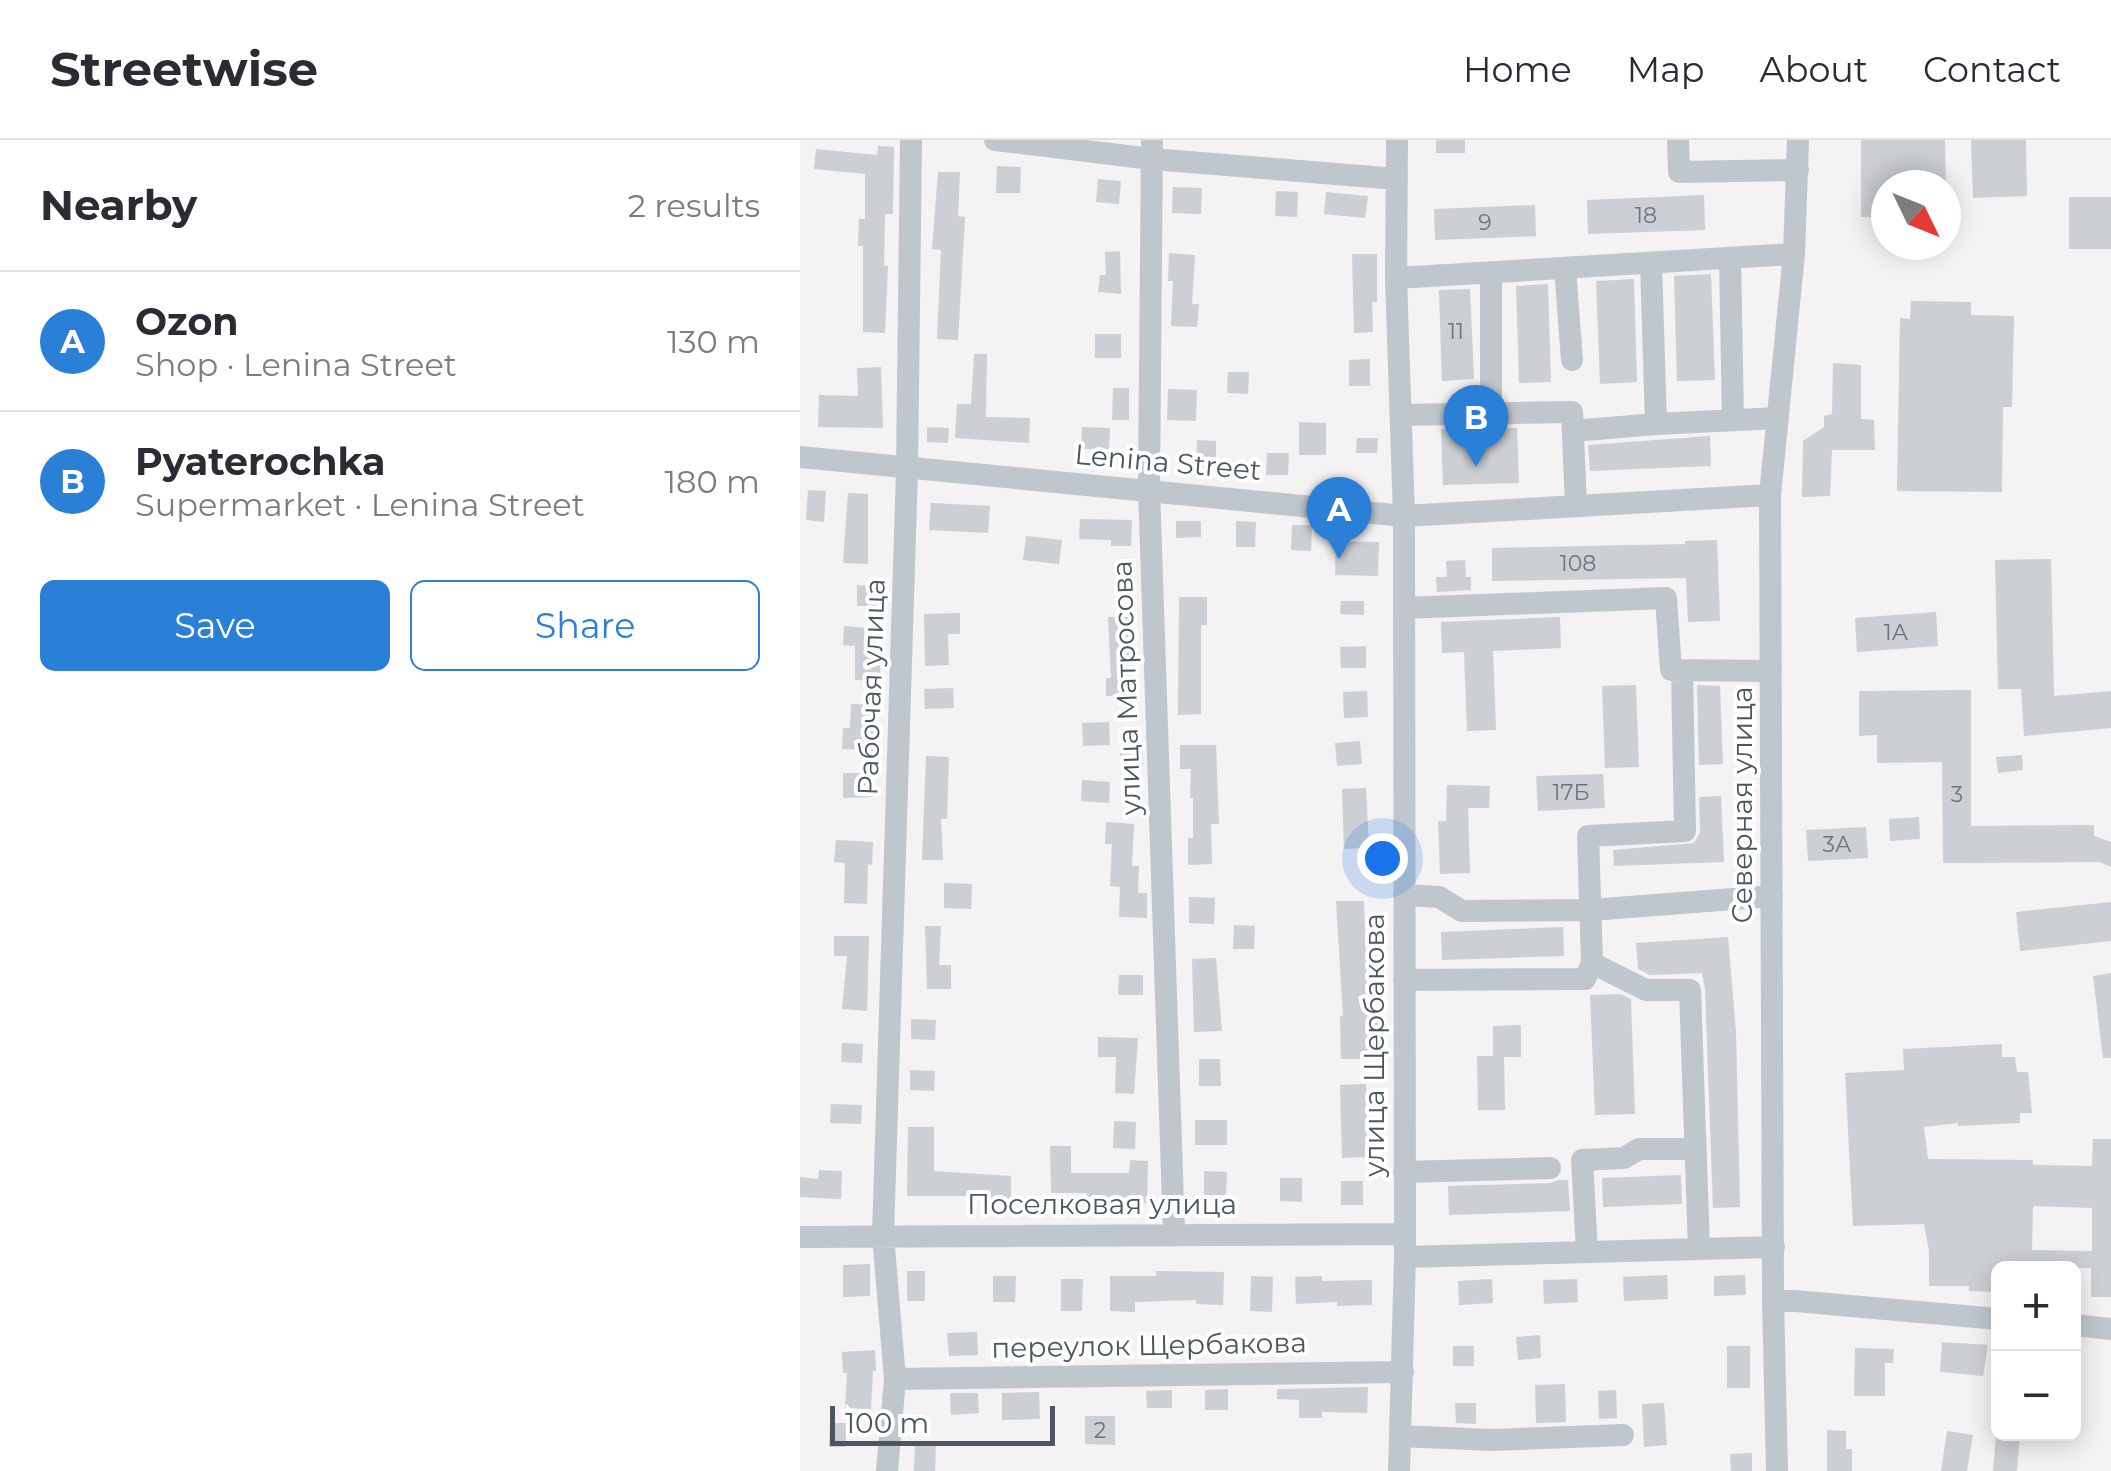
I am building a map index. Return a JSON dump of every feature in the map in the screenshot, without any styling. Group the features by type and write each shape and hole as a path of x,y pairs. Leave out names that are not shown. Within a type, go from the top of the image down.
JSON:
{"street":[{"name":"Рабочая улица","path":"887,1471 895,1379 884,1235 907,470 911,140"},
{"path":"996,140 1152,150 1397,179"},
{"name":"улица Щербакова","path":"1397,140 1396,278 1404,516 1404,1246 1399,1471"},
{"path":"1678,140 1678,172 1798,170"},
{"name":"Северная улица","path":"1778,1471 1770,496 1794,254 1798,140"},
{"name":"улица Матросова","path":"1152,150 1149,490 1174,1233"},
{"path":"1396,278 1794,254"},
{"path":"1730,258 1733,420"},
{"path":"1651,262 1656,424"},
{"path":"1564,268 1572,360"},
{"path":"1491,272 1491,413"},
{"path":"1401,416 1572,412 1576,506"},
{"path":"1572,431 1778,418"},
{"name":"Lenina Street","path":"800,458 1404,516 1770,496"},
{"path":"1404,608 1666,598 1671,670 1771,670"},
{"path":"1404,980 1585,979 1592,963 1588,836 1685,831 1682,670"},
{"path":"1404,895 1440,897 1462,911 1591,910 1772,896"},
{"path":"1592,963 1646,990 1690,990 1698,1249"},
{"path":"1587,1252 1582,1160 1624,1158 1639,1149 1695,1149"},
{"path":"1404,1172 1550,1168"},
{"name":"Поселковая улица","path":"800,1237 1174,1233 1587,1252 1774,1247"},
{"path":"1774,1298 1991,1318"},
{"path":"2081,1327 2111,1329"},
{"name":"переулок Щербакова","path":"895,1379 1403,1372"},
{"path":"1400,1436 1492,1440 1623,1435"}],"building":[{"path":"1436,140 1465,140 1465,153 1436,153"},
{"path":"1861,140 1945,140 1946,170 1871,170 1871,217 1861,217"},
{"path":"1971,140 2026,140 2027,196 1973,198"},
{"path":"878,146 894,147 893,214 885,214 885,333 863,332 863,246 858,246 859,219 865,219 865,174 814,169 816,149 877,155"},
{"path":"997,166 1021,167 1020,193 996,193"},
{"path":"938,172 960,172 958,216 965,217 958,340 937,339 941,250 932,249"},
{"path":"1098,179 1121,181 1119,204 1096,202"},
{"path":"1173,187 1202,188 1201,214 1172,213"},
{"path":"1276,191 1298,192 1297,217 1275,216"},
{"path":"1326,192 1368,196 1365,218 1324,214"},
{"path":"1704,195 1705,230 1588,234 1587,200"},
{"path":"2069,197 2111,197 2111,249 2069,249"},
{"path":"1535,205 1536,236 1435,240 1434,209"},
{"path":"1120,251 1121,294 1098,292 1100,275 1106,275 1105,252"},
{"path":"1169,253 1195,255 1192,304 1199,304 1197,327 1171,326 1173,281 1168,281"},
{"path":"1352,254 1377,254 1373,332 1354,333"},
{"path":"1711,274 1715,380 1677,381 1674,276"},
{"path":"1634,279 1637,382 1600,384 1596,281"},
{"path":"1548,284 1551,382 1519,383 1516,286"},
{"path":"1470,289 1474,379 1442,381 1439,290"},
{"path":"1911,301 1971,302 1971,315 2014,316 2012,407 2003,407 2002,492 1897,491 1900,318 1910,319"},
{"path":"1095,334 1121,334 1121,358 1095,358"},
{"path":"974,354 987,354 986,417 1030,418 1029,443 955,438 957,404 971,404"},
{"path":"1370,359 1370,386 1349,386 1349,360"},
{"path":"1833,363 1861,365 1861,419 1874,420 1875,450 1832,450 1830,496 1802,497 1803,441 1824,427 1824,416 1832,414"},
{"path":"881,367 883,428 818,427 819,395 858,396 857,368"},
{"path":"1228,372 1249,372 1248,394 1227,393"},
{"path":"1113,388 1129,388 1129,420 1112,420"},
{"path":"1168,389 1197,390 1196,421 1167,420"},
{"path":"1299,422 1326,423 1326,455 1299,455"},
{"path":"927,427 949,428 948,443 927,442"},
{"path":"1082,427 1110,428 1109,449 1081,449"},
{"path":"1517,428 1519,483 1443,485 1441,429"},
{"path":"1710,436 1711,466 1590,471 1588,445"},
{"path":"1357,438 1378,438 1377,453 1356,453"},
{"path":"1197,440 1216,441 1216,469 1196,469"},
{"path":"1267,453 1289,453 1288,475 1266,475"},
{"path":"808,490 826,491 824,522 806,520"},
{"path":"848,493 868,494 868,564 843,563"},
{"path":"931,503 990,506 988,533 929,530"},
{"path":"1080,519 1132,520 1131,546 1111,546 1111,540 1079,539"},
{"path":"1176,521 1201,521 1201,537 1176,538"},
{"path":"1236,521 1256,522 1255,547 1236,547"},
{"path":"1292,525 1312,525 1311,551 1291,550"},
{"path":"1026,536 1062,540 1059,564 1023,560"},
{"path":"1717,540 1720,621 1688,622 1686,578 1492,581 1492,548"},
{"path":"1336,541 1379,542 1378,576 1335,575"},
{"path":"2051,559 2054,696 2111,691 2111,728 2024,736 2021,689 1998,689 1995,560"},
{"path":"1465,560 1471,590 1437,592 1436,577 1447,577 1446,561"},
{"path":"857,585 881,586 881,606 857,606"},
{"path":"1179,597 1207,597 1207,625 1201,625 1201,714 1178,715"},
{"path":"1341,601 1364,601 1364,615 1340,614"},
{"path":"1936,612 1938,646 1857,652 1855,618"},
{"path":"960,613 960,634 948,634 949,665 925,666 924,614"},
{"path":"1108,617 1131,617 1134,673 1129,673 1130,695 1106,696 1106,678 1111,678"},
{"path":"1560,617 1561,648 1493,651 1496,730 1467,731 1464,652 1442,653 1441,622"},
{"path":"844,626 881,629 880,681 855,680 855,646 843,645"},
{"path":"1366,646 1366,668 1341,668 1340,647"},
{"path":"1636,685 1639,767 1605,768 1602,686"},
{"path":"1697,685 1720,686 1723,764 1699,765"},
{"path":"953,688 954,708 925,709 924,689"},
{"path":"1971,690 1971,826 2094,825 2094,836 2111,842 2111,867 2099,862 1943,863 1942,762 1877,763 1877,735 1859,736 1859,691"},
{"path":"1367,691 1368,717 1344,718 1343,692"},
{"path":"851,704 875,705 873,750 842,749 843,728 850,728"},
{"path":"1109,722 1110,745 1083,746 1082,723"},
{"path":"1360,741 1362,764 1337,766 1335,743"},
{"path":"1180,745 1216,745 1219,824 1211,824 1212,864 1188,865 1193,798 1191,769 1180,769"},
{"path":"1143,751 1143,769 1121,770 1120,752"},
{"path":"2022,755 2023,770 1998,773 1996,757"},
{"path":"926,756 949,757 947,819 941,819 943,860 922,860"},
{"path":"843,773 873,773 873,797 843,798"},
{"path":"1603,774 1605,808 1538,811 1536,776"},
{"path":"1082,780 1110,782 1109,803 1081,801"},
{"path":"1447,785 1490,786 1489,808 1468,808 1470,873 1440,874 1438,821 1446,821"},
{"path":"1366,788 1369,848 1344,849 1342,789"},
{"path":"1721,796 1724,862 1614,866 1613,850 1694,843 1700,832 1699,797"},
{"path":"1919,817 1920,839 1890,841 1889,819"},
{"path":"1106,822 1134,824 1132,866 1139,866 1138,893 1147,893 1147,918 1119,917 1120,887 1110,886 1112,844 1105,844"},
{"path":"1866,827 1868,858 1808,861 1806,830"},
{"path":"836,840 873,842 867,904 844,903 845,863 834,862"},
{"path":"944,883 972,884 971,909 944,908"},
{"path":"1189,897 1215,898 1214,924 1189,923"},
{"path":"1336,901 1364,901 1368,1015 1378,1015 1379,1059 1341,1059 1343,1016"},
{"path":"2111,902 2111,941 2020,951 2016,912"},
{"path":"1234,925 1255,926 1254,949 1233,949"},
{"path":"925,926 941,926 939,965 951,965 951,989 927,989"},
{"path":"1563,927 1564,956 1442,960 1441,932"},
{"path":"834,936 869,936 867,1011 842,1009 847,956 834,956"},
{"path":"1728,937 1736,1032 1740,1207 1713,1208 1702,973 1650,975 1638,969 1636,943"},
{"path":"1216,958 1222,1031 1194,1032 1192,959"},
{"path":"2111,973 2111,1058 2103,1058 2093,976"},
{"path":"1119,975 1143,975 1143,995 1118,995"},
{"path":"1620,994 1631,999 1635,1114 1595,1115 1590,995"},
{"path":"911,1019 936,1020 935,1040 911,1039"},
{"path":"1521,1025 1521,1057 1504,1057 1505,1110 1478,1110 1477,1056 1493,1056 1493,1026"},
{"path":"1098,1037 1138,1038 1134,1094 1115,1093 1116,1057 1098,1057"},
{"path":"842,1043 863,1044 862,1063 841,1062"},
{"path":"2002,1044 2002,1057 2015,1057 2017,1072 2028,1072 2032,1113 2020,1113 2020,1123 1924,1127 1928,1159 2033,1160 2033,1165 2092,1166 2093,1139 2111,1139 2111,1297 2091,1297 2091,1268 2081,1268 2081,1261 1991,1261 1991,1292 1969,1291 1969,1286 1929,1286 1924,1224 1853,1226 1845,1073 1904,1070 1903,1049","holes":["2033,1206 2092,1208 2092,1251 2032,1250"]},
{"path":"1199,1059 1220,1059 1221,1086 1199,1086"},
{"path":"910,1070 935,1071 934,1091 910,1090"},
{"path":"1366,1084 1367,1157 1342,1158 1340,1085"},
{"path":"831,1104 862,1105 861,1124 830,1123"},
{"path":"1195,1120 1227,1120 1227,1145 1195,1145"},
{"path":"1114,1121 1136,1122 1135,1149 1113,1148"},
{"path":"908,1127 934,1127 934,1171 1011,1176 1011,1200 991,1200 991,1196 907,1196"},
{"path":"1050,1146 1071,1146 1071,1173 1129,1173 1130,1160 1148,1161 1147,1203 1087,1201 1087,1193 1051,1193"},
{"path":"819,1170 842,1171 841,1199 800,1197 800,1177 818,1179"},
{"path":"1204,1171 1227,1172 1226,1195 1204,1195"},
{"path":"1681,1175 1682,1204 1603,1207 1602,1178"},
{"path":"1280,1178 1302,1178 1302,1202 1280,1201"},
{"path":"1568,1180 1570,1211 1449,1215 1448,1186"},
{"path":"1341,1181 1363,1181 1363,1205 1341,1205"},
{"path":"870,1264 870,1296 843,1297 843,1265"},
{"path":"907,1271 925,1271 925,1301 907,1301"},
{"path":"1156,1271 1224,1272 1223,1305 1196,1304 1196,1300 1135,1302 1135,1312 1110,1311 1110,1276 1156,1276"},
{"path":"1667,1275 1668,1299 1624,1301 1623,1277"},
{"path":"1745,1275 1746,1295 1714,1296 1714,1276"},
{"path":"993,1276 1016,1276 1015,1302 993,1302"},
{"path":"1251,1276 1273,1277 1272,1312 1250,1311"},
{"path":"1322,1276 1322,1281 1372,1280 1372,1305 1296,1304 1295,1277"},
{"path":"1061,1279 1083,1279 1082,1311 1061,1311"},
{"path":"1492,1279 1493,1303 1459,1305 1458,1281"},
{"path":"1577,1279 1578,1302 1544,1304 1543,1280"},
{"path":"977,1332 978,1355 949,1356 947,1333"},
{"path":"1540,1335 1541,1358 1518,1360 1516,1337"},
{"path":"1942,1342 1988,1345 1983,1376 1940,1372"},
{"path":"1453,1346 1474,1346 1474,1366 1453,1366"},
{"path":"1727,1346 1750,1346 1750,1388 1727,1388"},
{"path":"1855,1348 1894,1349 1893,1363 1885,1363 1885,1396 1854,1396"},
{"path":"875,1350 871,1409 845,1408 847,1373 843,1373 842,1352"},
{"path":"1565,1384 1566,1422 1536,1423 1535,1385"},
{"path":"1368,1387 1367,1413 1322,1412 1322,1418 1299,1418 1299,1400 1277,1399 1277,1389"},
{"path":"1228,1389 1228,1410 1205,1410 1205,1390"},
{"path":"1172,1390 1172,1408 1147,1408 1146,1391"},
{"path":"1616,1390 1617,1418 1599,1419 1598,1391"},
{"path":"1039,1392 1040,1419 1002,1420 1002,1393"},
{"path":"950,1393 978,1393 979,1413 951,1415"},
{"path":"1455,1403 1476,1403 1476,1424 1456,1423"},
{"path":"1664,1403 1667,1445 1644,1447 1642,1404"},
{"path":"1085,1416 1115,1416 1115,1445 1085,1444"},
{"path":"830,1423 846,1423 846,1447 829,1447"},
{"path":"1827,1430 1846,1431 1846,1449 1852,1449 1852,1471 1827,1471"},
{"path":"1947,1431 1973,1435 1967,1471 1941,1471"},
{"path":"1995,1441 2019,1441 2017,1471 1993,1471"},
{"path":"915,1444 936,1445 935,1471 914,1471"},
{"path":"1752,1453 1752,1471 1731,1471 1730,1454"}],"place":[{"name":"Pyaterochka","path":"1476,467"},
{"name":"Ozon","path":"1339,559"}]}
